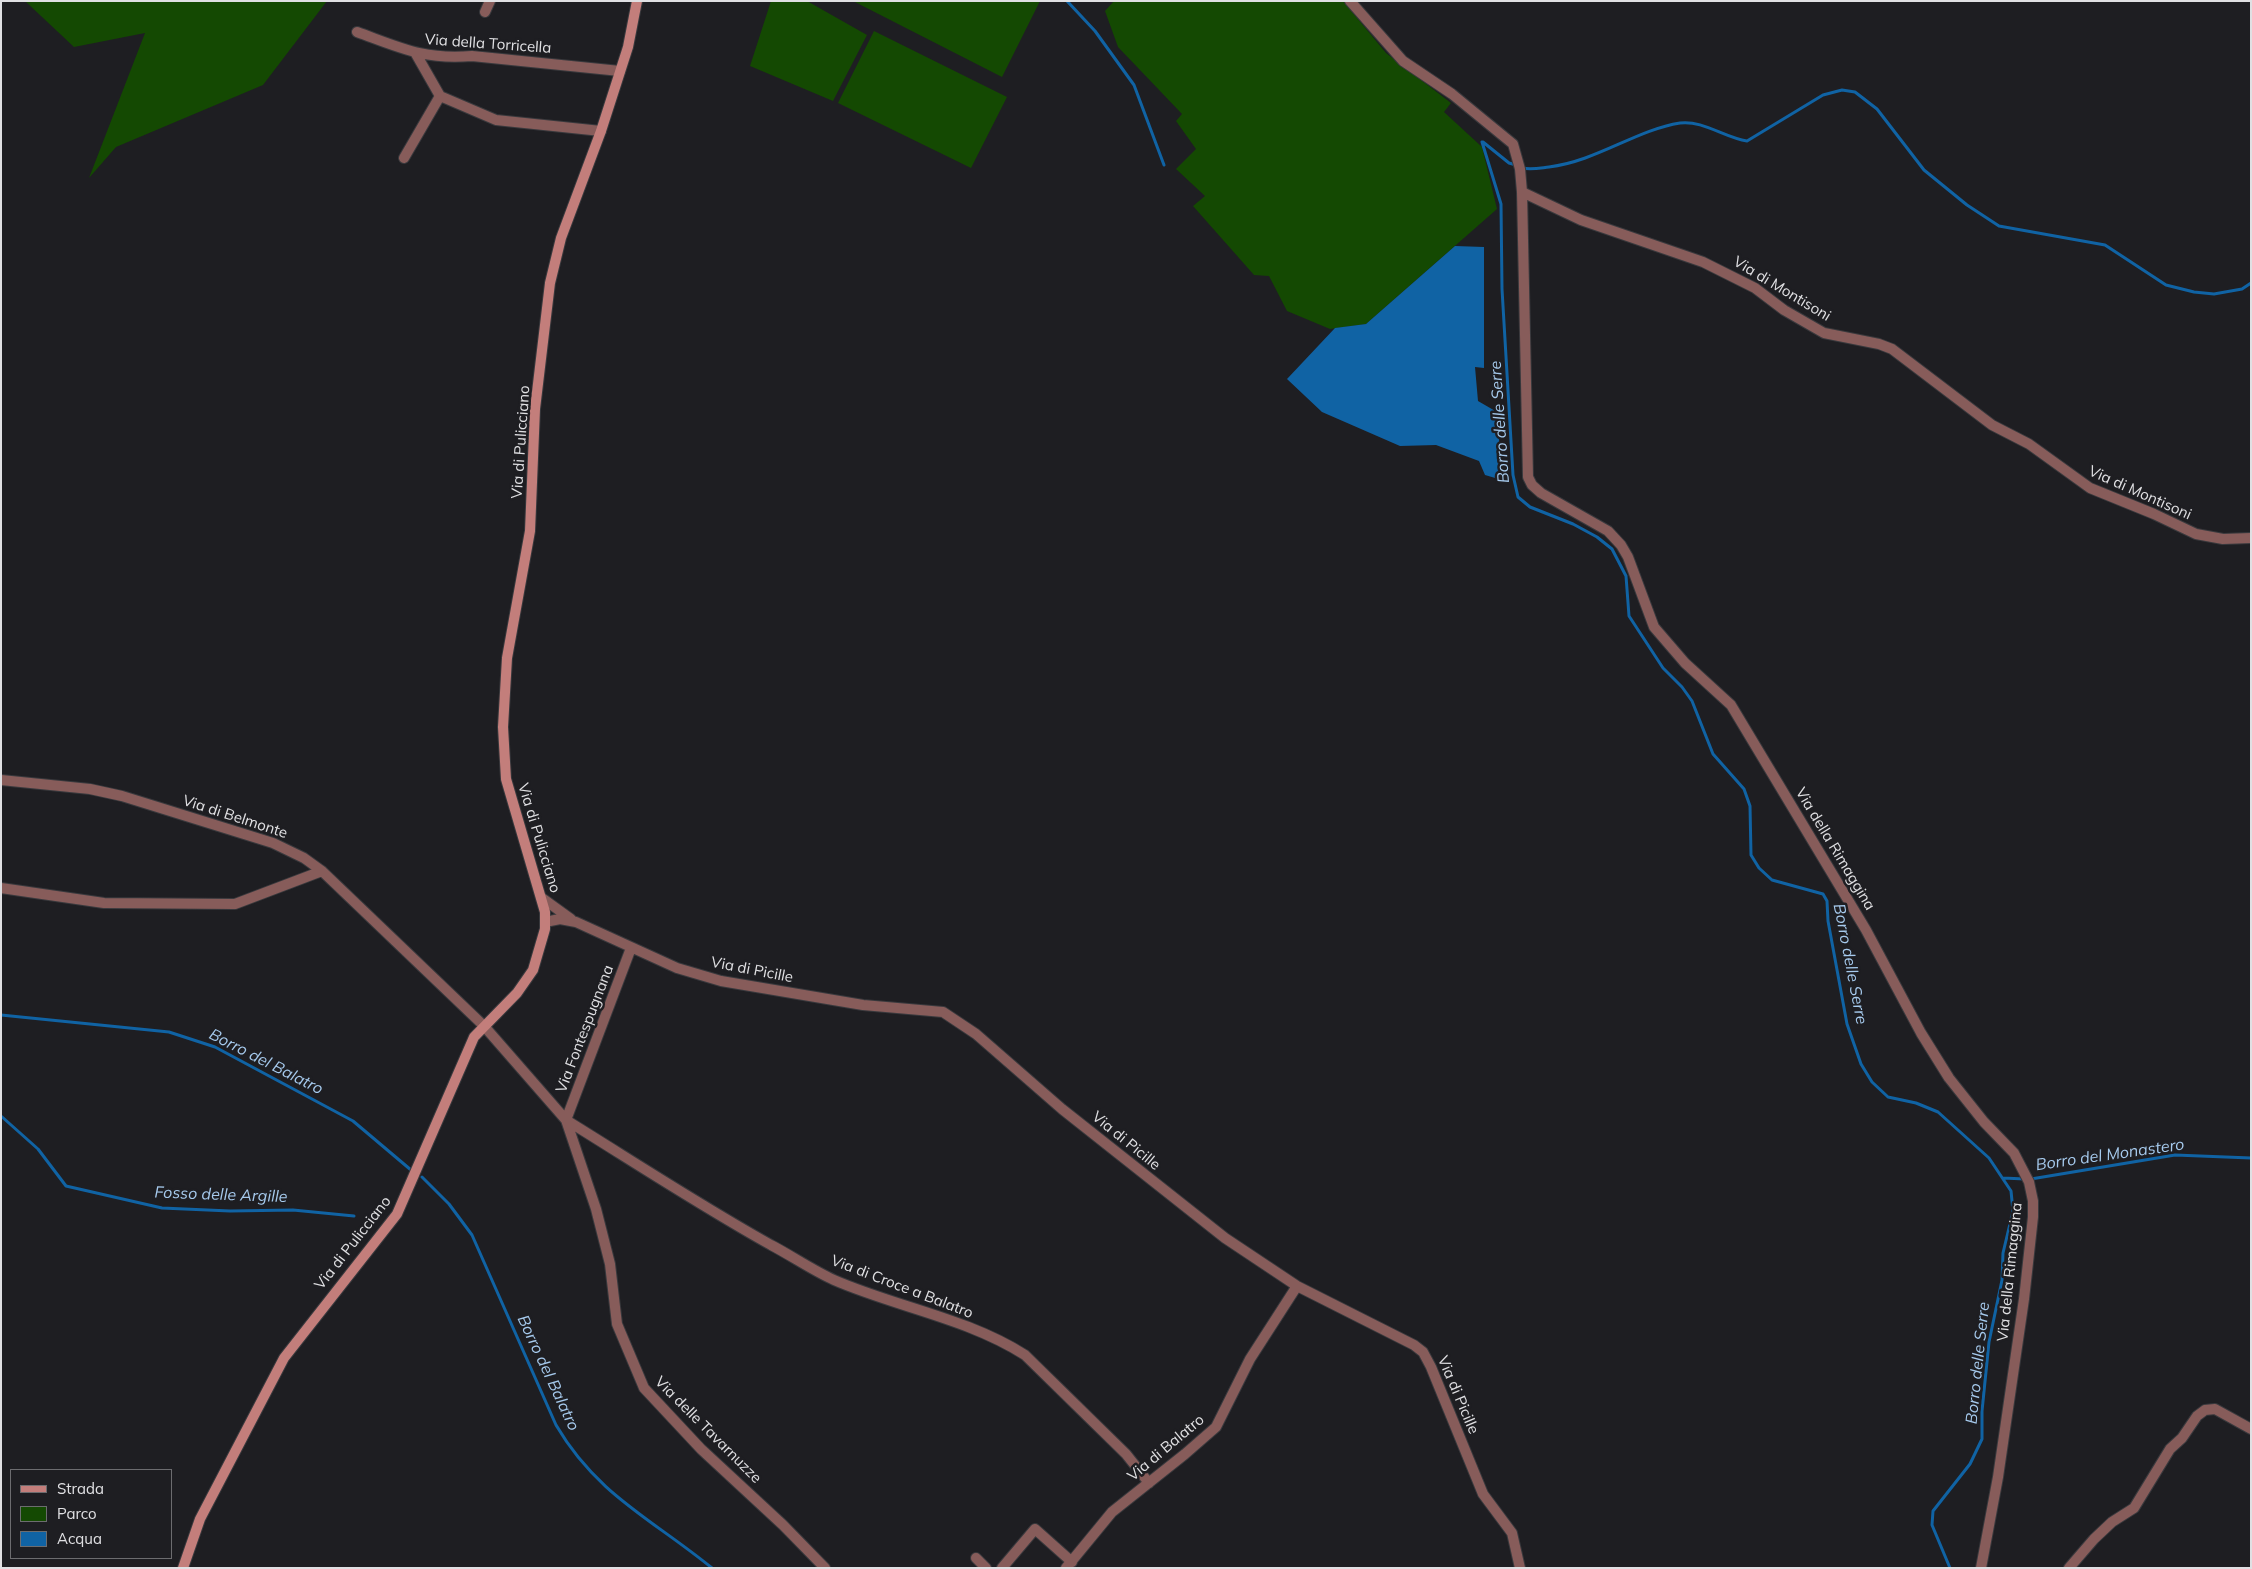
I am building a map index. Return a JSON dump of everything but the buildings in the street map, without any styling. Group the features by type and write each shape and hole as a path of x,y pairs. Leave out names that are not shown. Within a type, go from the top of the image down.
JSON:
{"street":[{"path":"484,12 490,1"},
{"name":"Via di Pulicciano","path":"183,1568 200,1519 284,1358 397,1214 471,1042 529,977 536,964 545,922 542,898 521,836 506,779 503,752 505,683 512,626 530,531 535,409 550,283 560,238 601,131 628,47 637,1"},
{"path":"1350,1 1403,61 1452,94 1513,144 1519,166 1522,192"},
{"name":"Via della Torricella","path":"358,32 416,54 451,58 472,56 620,71"},
{"path":"416,54 440,96 496,120 601,131"},
{"path":"404,158 440,96"},
{"name":"Via di Montisoni","path":"1522,192 1581,220 1703,262 1755,288 1784,310 1824,333 1892,348 1992,425 2029,444 2090,488 2154,514 2196,534 2223,539 2251,538"},
{"name":"Via della Rimaggina","path":"1522,192 1528,477 1532,485 1541,493 1608,531 1621,545 1628,557 1657,631 1685,663 1730,705 1866,930 1921,1033 1949,1078 1984,1122 2014,1153 2029,1182 2033,1201 2033,1217 2024,1299 1998,1477 1981,1568"},
{"name":"Via di Belmonte","path":"1,780 90,789 122,796 273,843 304,858 322,870 484,1026"},
{"path":"1,888 104,902 235,904 322,870"},
{"name":"Via di Picille","path":"542,898 576,922 631,948 677,968 721,982 863,1005 943,1012 976,1034 1062,1109 1225,1238 1297,1286 1414,1345 1423,1352 1431,1367 1482,1494 1512,1532 1520,1568"},
{"name":"Via di Picille","path":"545,922 560,919 576,922"},
{"name":"Via Fontespugnana","path":"566,1120 631,948"},
{"name":"Via delle Tavarnuzze","path":"484,1026 566,1120 610,1264 617,1324 644,1388 701,1449 783,1525 825,1568"},
{"name":"Via di Croce a Balatro","path":"566,1120 724,1219 833,1279 1008,1344 1025,1355 1126,1454 1150,1483"},
{"name":"Via di Balatro","path":"1069,1565 1112,1512 1150,1483 1216,1427 1250,1359 1297,1286"},
{"path":"2069,1568 2094,1539 2112,1522 2134,1508 2170,1448 2182,1438 2197,1416 2205,1410 2215,1409 2251,1429"},
{"path":"1002,1568 1035,1529 1069,1565"},
{"path":"976,1558 986,1568"}],"green space":[{"path":"25,1 327,1 263,85 116,147 89,178 145,33 74,47"},
{"path":"771,1 807,1 867,35 833,101 750,66"},
{"path":"853,1 1040,1 1002,77"},
{"path":"1114,1 1343,1 1386,53 1451,103 1444,112 1482,147 1497,209 1366,324 1330,329 1287,311 1269,276 1254,275 1193,206 1205,196 1176,169 1196,149 1176,121 1182,114 1118,47 1105,11"},
{"path":"874,31 1007,97 971,168 838,103"}],"water":[{"path":"1455,246 1484,247 1484,368 1475,367 1478,401 1497,412 1502,480 1485,475 1479,461 1436,445 1400,446 1322,412 1287,379 1335,328 1366,324"}],"waterway":[{"path":"1067,1 1095,31 1134,85 1164,165"},
{"path":"1522,168 1536,169 1567,164 1584,159 1648,132 1680,123 1697,124 1747,141 1823,95 1842,90 1855,92 1877,109 1924,170 1967,205 1999,226 2105,245 2166,285 2194,292 2214,294 2242,289 2251,283"},
{"name":"Borro delle Serre","path":"1482,142 1501,204 1502,289 1513,475 1518,497 1530,507 1573,524 1597,537 1612,549 1626,576 1629,616 1663,668 1682,687 1692,701 1713,754 1744,789 1750,806 1751,855 1759,868 1772,880 1823,894 1827,901 1828,921 1847,1024 1861,1064 1872,1082 1888,1097 1916,1103 1938,1112 1989,1158 2011,1191 2013,1211 2003,1253 2002,1280 1989,1342 1982,1411 1982,1439 1970,1464 1933,1511 1932,1525 1950,1568"},
{"path":"1483,142 1509,163 1516,165"},
{"name":"Borro del Balatro","path":"1,1015 169,1032 215,1047 353,1121 411,1170"},
{"name":"Fosso delle Argille","path":"1,1116 38,1149 66,1186 162,1208 230,1211 293,1210 354,1216"},
{"name":"Borro del Monastero","path":"2031,1179 2175,1155 2251,1158"},
{"name":"Borro del Balatro","path":"422,1177 449,1204 472,1235 556,1425 572,1449 589,1470 608,1488 712,1568"},
{"name":"Borro del Monastero","path":"2003,1178 2025,1179"}]}
